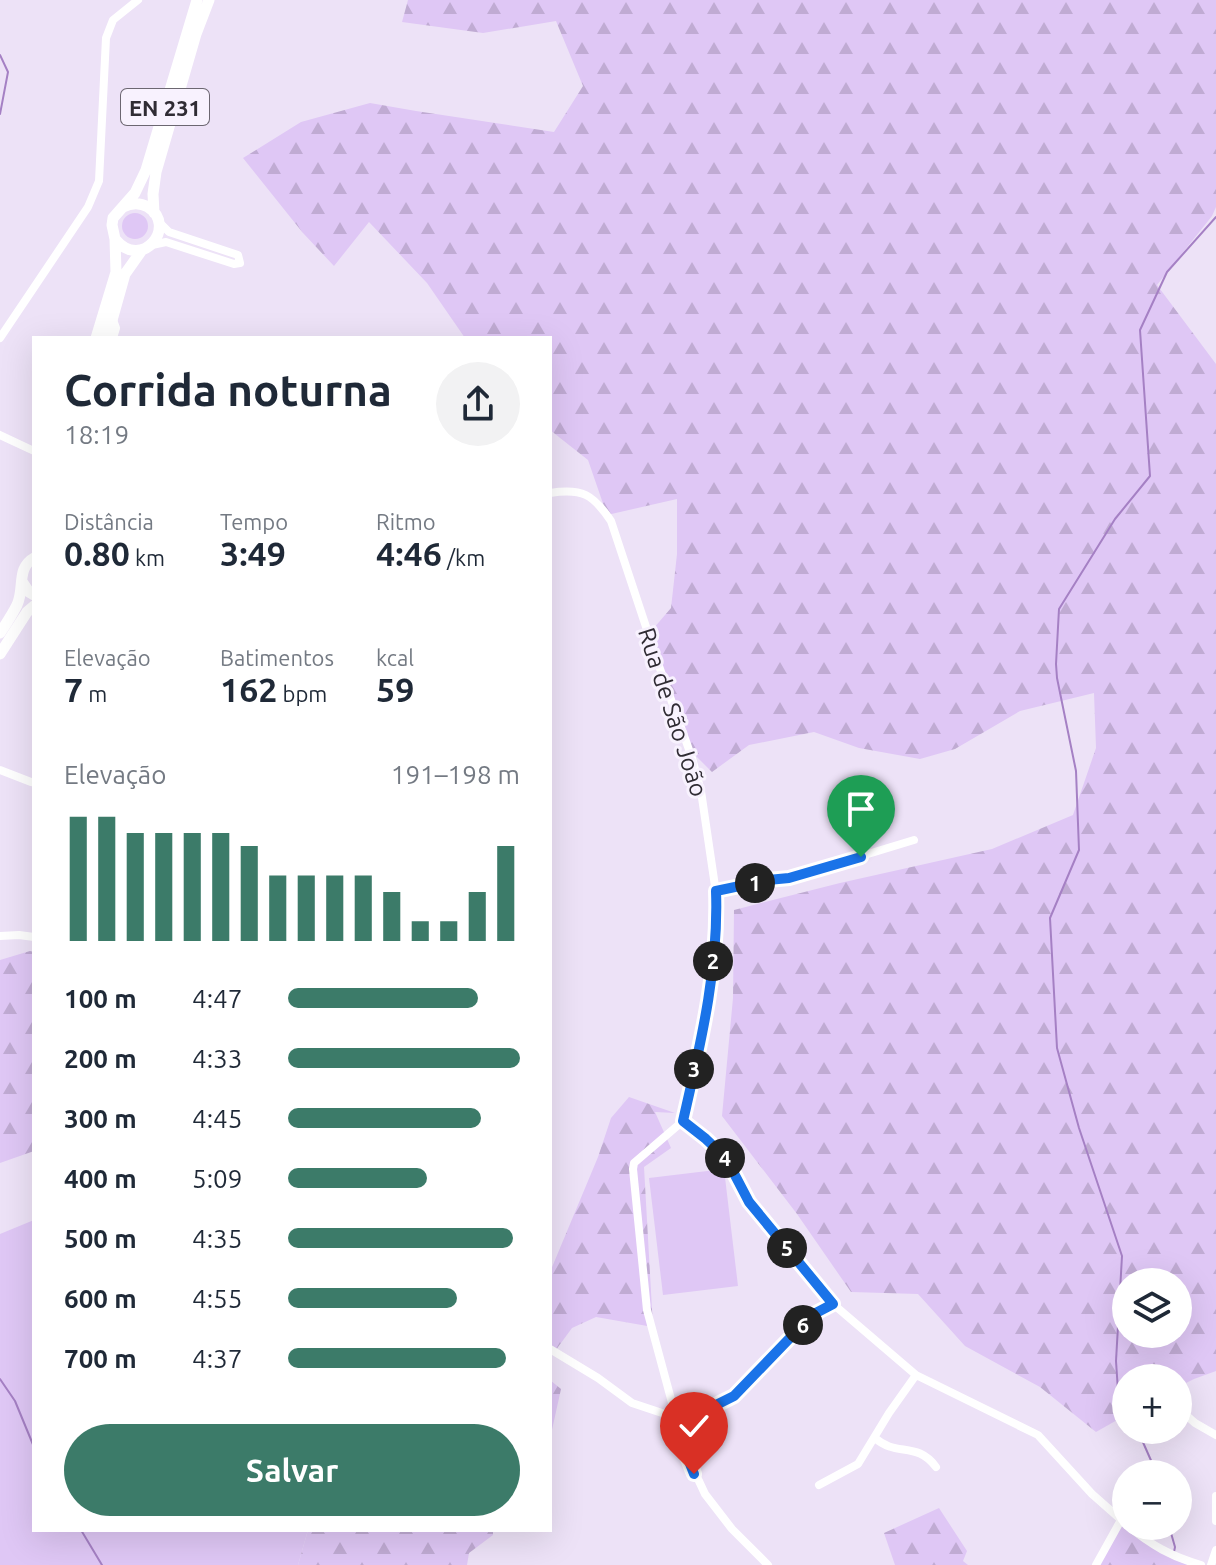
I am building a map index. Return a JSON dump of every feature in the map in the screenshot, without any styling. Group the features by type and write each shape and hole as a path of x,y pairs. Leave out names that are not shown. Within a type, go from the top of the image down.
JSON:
{"main road":[{"name":"EN 231","path":"97,336 116,272 113,218 140,185 146,170 197,0"},
{"name":"EN 231","path":"110,336 125,274 158,233 153,194 156,172 196,34 209,0"},
{"path":"122,208 136,203 156,216"},
{"path":"115,239 127,249 147,248"},
{"path":"0,633 17,605 23,583 22,571 31,559"},
{"path":"23,583 32,594"},
{"path":"0,654 32,608"}],"street":[{"path":"0,338 94,194 99,181 106,38 113,20 138,0"},
{"path":"147,248 166,242 234,264 240,263 238,255 169,232 156,216"},
{"path":"0,435 32,450"},
{"name":"Rua de São João","path":"552,493 579,491 601,506 611,521 701,791 716,891 715,950 703,1032 683,1121"},
{"path":"0,770 31,782"},
{"path":"716,891 789,878 914,840"},
{"path":"0,936 32,937"},
{"path":"768,1565 732,1529 705,1494 685,1451 649,1315 634,1163 683,1121 726,1158 749,1202 833,1304 916,1375 1038,1435 1112,1512"},
{"path":"552,1350 632,1403 677,1418 734,1396 812,1315 833,1304"},
{"path":"819,1485 858,1464 916,1375"},
{"path":"1192,1420 1216,1435"},
{"path":"875,1438 887,1447 916,1450 936,1467"},
{"path":"1216,1496 1216,1521"},
{"path":"1096,1565 1114,1540"},
{"path":"1146,1540 1170,1555 1201,1565"},
{"path":"1211,1565 1216,1550"}],"green space":[{"path":"408,0 1216,0 1216,207 1157,285 1216,364 1216,1371 1192,1380 1192,1364 1112,1364 1112,1423 1096,1432 1040,1387 965,1346 918,1294 851,1292 797,1214 722,1116 733,998 734,910 992,849 1073,815 1096,748 1094,693 1020,711 955,749 920,759 859,748 814,732 749,745 712,772 691,751 647,636 671,608 677,554 677,499 607,515 588,460 552,432 552,336 464,336 427,283 369,222 334,266 303,233 243,158 301,122 370,103 554,132 583,86 556,21 483,33 402,22"},
{"path":"135,213 144,217 148,226 144,235 135,239 126,235 122,226 126,217"},
{"path":"32,952 32,1152 0,1163 0,960"},
{"path":"629,1097 675,1113 655,1112 671,1148 644,1167 653,1327 596,1317 572,1328 552,1355 552,1267 611,1118"},
{"path":"724,1169 738,1286 663,1295 649,1178"},
{"path":"32,1221 32,1532 307,1532 298,1565 0,1565 0,1234"},
{"path":"552,1382 561,1389 552,1430"},
{"path":"939,1508 967,1551 963,1561 968,1565 895,1565 884,1533"},
{"path":"307,1532 493,1532 469,1553 467,1565 298,1565"},
{"path":"1112,1536 1112,1540 1146,1540 1199,1565 1096,1565"}],"waterway":[{"path":"0,55 8,72 0,114"},
{"path":"1116,1364 1122,1256 1079,1128 1057,1048 1050,918 1079,850 1076,771 1057,678 1059,609 1115,519 1150,476 1140,330 1167,272 1216,217"},
{"path":"0,1379 15,1401 32,1442"},
{"path":"1144,1444 1151,1460"},
{"path":"82,1532 102,1565"},
{"path":"1173,1540 1174,1552"}],"route":[{"path":"694,1474 677,1418 734,1396 812,1315 833,1304 749,1202 726,1158 683,1121 703,1032 715,950 716,891 789,878 861,857"}]}
